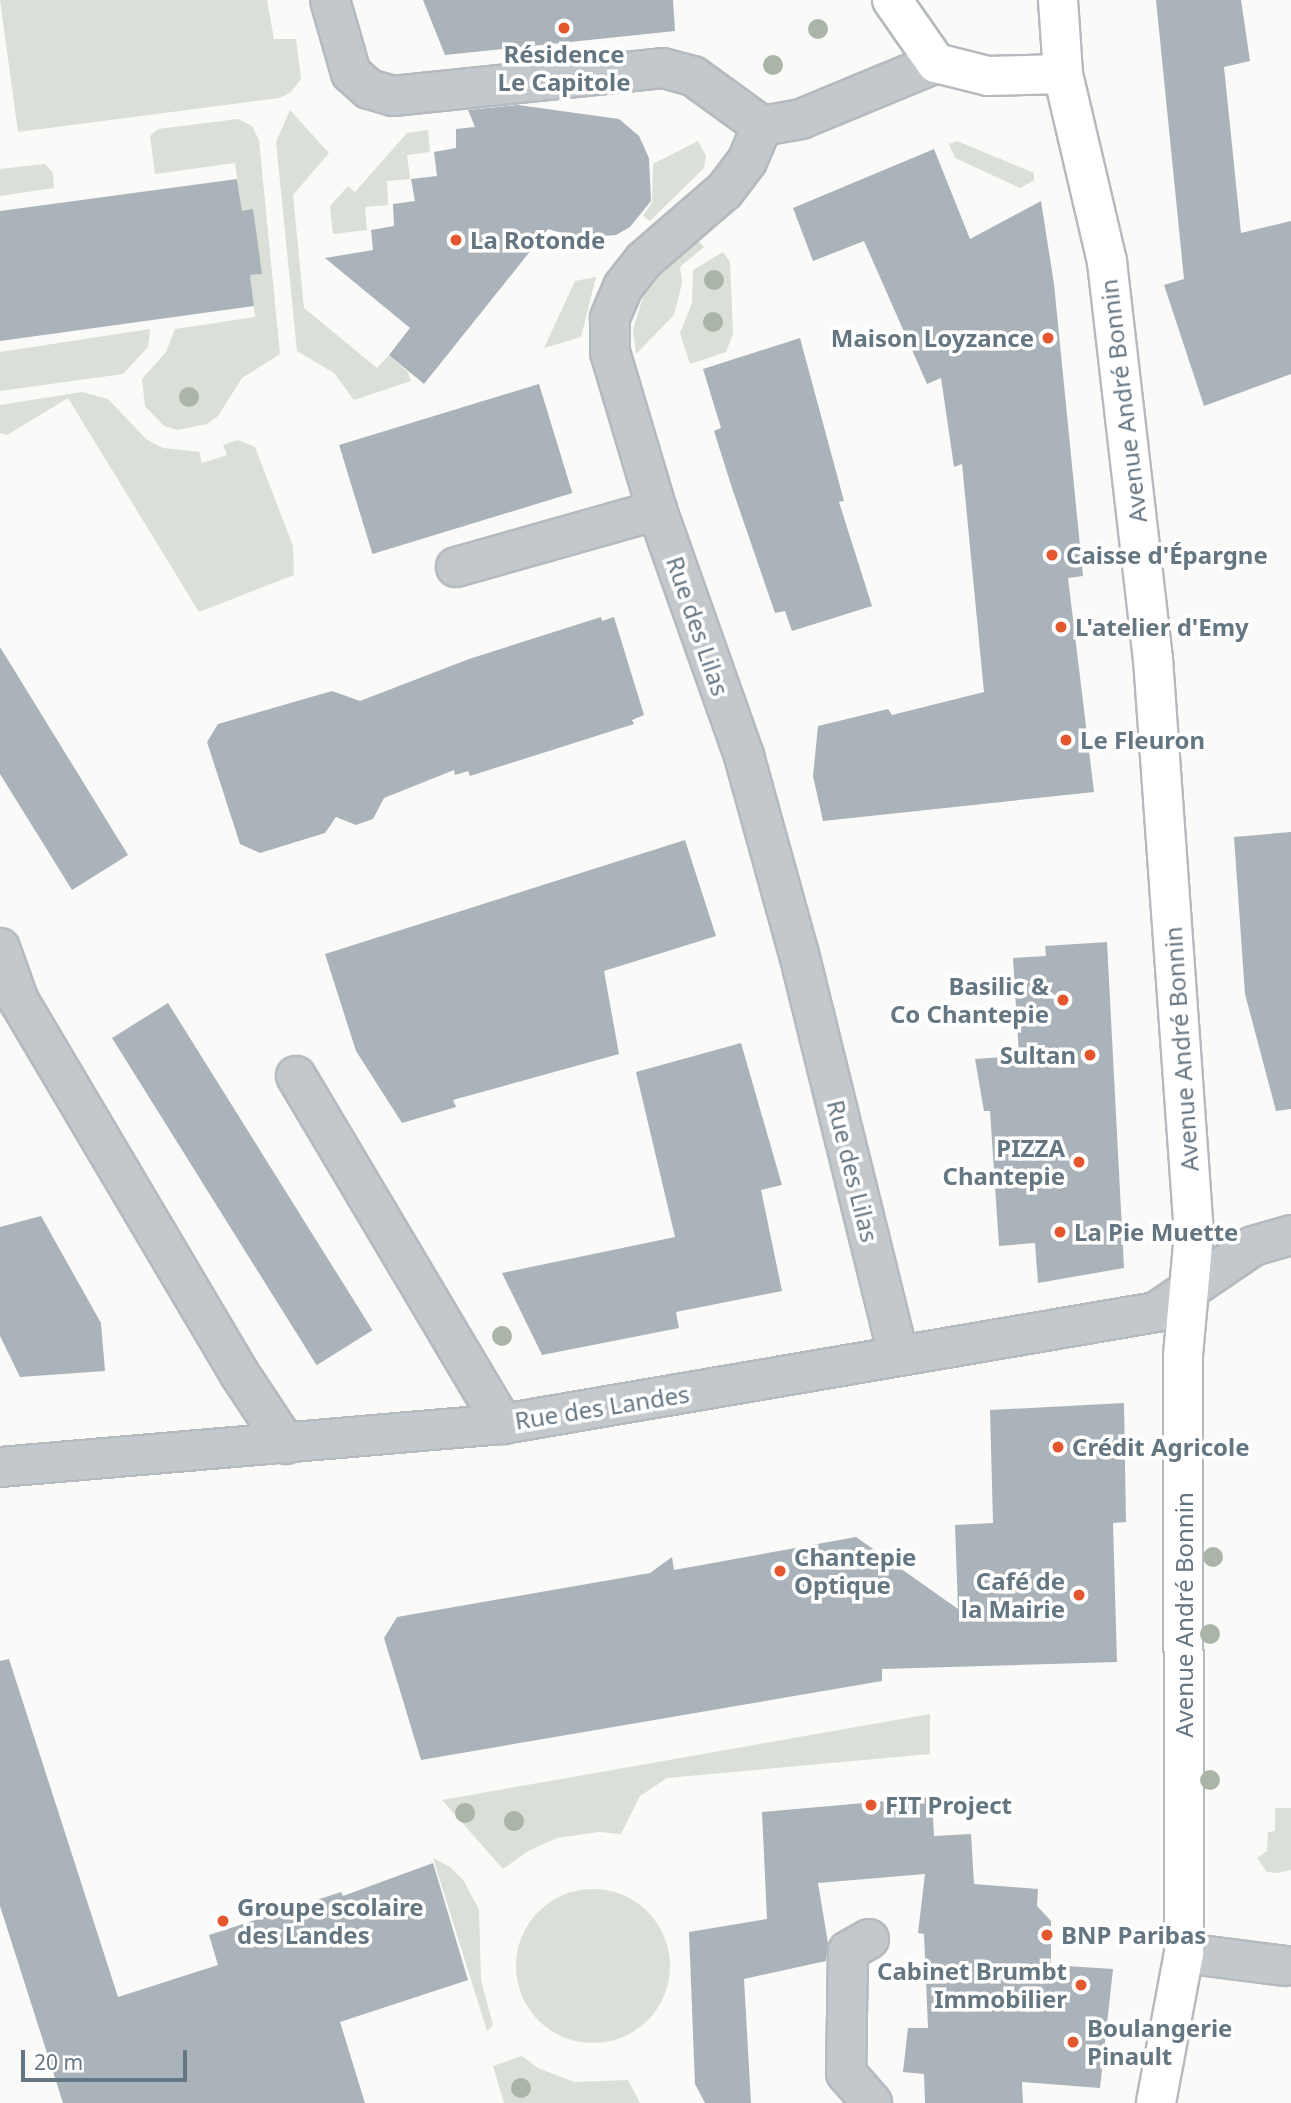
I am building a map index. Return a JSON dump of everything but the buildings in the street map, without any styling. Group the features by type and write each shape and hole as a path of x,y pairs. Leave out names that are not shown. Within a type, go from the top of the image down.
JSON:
{"main road":[{"path":"892,0 936,63 988,76 1063,74"},
{"name":"Avenue André Bonnin","path":"1058,0 1063,74 1107,262 1153,659 1193,1222 1191,1289 1183,1355 1185,1953 1156,2103"}],"street":[{"path":"330,0 351,72 369,89 393,96 663,68 693,76 762,126 814,114 936,63"},
{"name":"Rue des Lilas","path":"762,126 747,161 724,191 644,260 623,287 610,318 610,352 657,510 744,755 799,954 898,1355"},
{"path":"456,567 657,510"},
{"path":"0,948 19,1002 239,1373 286,1444"},
{"path":"296,1076 503,1424"},
{"name":"Rue des Landes","path":"0,1467 503,1424 1156,1312 1253,1246 1291,1234"},
{"path":"869,1939 848,1951 846,2073 872,2103"},
{"path":"1185,1953 1285,1966"}],"shaded area":[{"path":"0,0 267,0 274,39 296,39 301,79 290,93 279,98 18,132"},
{"path":"290,110 329,153 293,195 304,308 377,368 389,355 408,372 411,381 354,400 334,373 297,351 276,142"},
{"path":"238,119 252,126 259,140 280,354 242,378 218,416 207,424 178,430 164,426 145,406 142,379 166,352 175,329 255,317 250,275 261,274 242,211 235,163 155,174 150,136 158,129"},
{"path":"428,130 430,152 407,155 410,179 387,181 388,205 365,207 367,230 333,234 330,206 348,186 355,192 407,133"},
{"path":"698,141 706,156 704,168 650,221 643,216 652,202 653,164"},
{"path":"957,141 1034,173 1034,180 1020,188 955,158 949,144"},
{"path":"45,164 53,173 54,188 0,196 0,169"},
{"path":"697,239 704,247 680,267 682,283 674,315 636,354 633,330 645,290"},
{"path":"723,252 730,262 733,333 726,352 690,364 680,333 692,303 693,270"},
{"path":"596,277 581,337 544,348 575,281"},
{"path":"150,329 148,347 123,374 0,391 0,352"},
{"path":"82,392 108,399 147,440 163,448 199,452 202,463 227,455 223,445 238,440 255,447 293,546 294,575 199,612 68,398 7,435 0,433 0,405"},
{"path":"930,1714 930,1754 667,1778 640,1796 621,1834 599,1832 557,1838 528,1851 503,1869 442,1800"},
{"path":"1275,1808 1291,1808 1291,1870 1277,1873 1267,1872 1257,1858 1267,1851 1268,1832 1275,1831"},
{"path":"433,1858 450,1867 464,1881 479,1910 481,1980 493,2025 487,2031"},
{"path":"593,1889 623,1895 648,1911 664,1936 670,1966 664,1996 648,2021 623,2037 593,2043 563,2037 538,2021 522,1996 516,1966 522,1936 538,1911 563,1895"},
{"path":"522,2056 538,2068 574,2082 628,2080 640,2103 504,2103 493,2066"}],"place":[{"name":"Résidence Le Capitole","path":"564,28"},
{"name":"La Rotonde","path":"456,240"},
{"name":"Maison Loyzance","path":"1048,338"},
{"name":"Caisse d'Épargne","path":"1052,555"},
{"name":"L'atelier d'Emy","path":"1061,627"},
{"name":"Le Fleuron","path":"1066,740"},
{"name":"Basilic & Co Chantepie","path":"1063,1000"},
{"name":"Sultan","path":"1090,1055"},
{"name":"PIZZA Chantepie","path":"1079,1162"},
{"name":"La Pie Muette","path":"1060,1232"},
{"name":"Crédit Agricole","path":"1058,1447"},
{"name":"Chantepie Optique","path":"780,1571"},
{"name":"Café de la Mairie","path":"1079,1595"},
{"name":"FIT Project","path":"871,1805"},
{"name":"Groupe scolaire des Landes","path":"223,1921"},
{"name":"BNP Paribas","path":"1047,1935"},
{"name":"Cabinet Brumbt Immobilier","path":"1081,1985"},
{"name":"Boulangerie Pinault","path":"1073,2042"}]}
